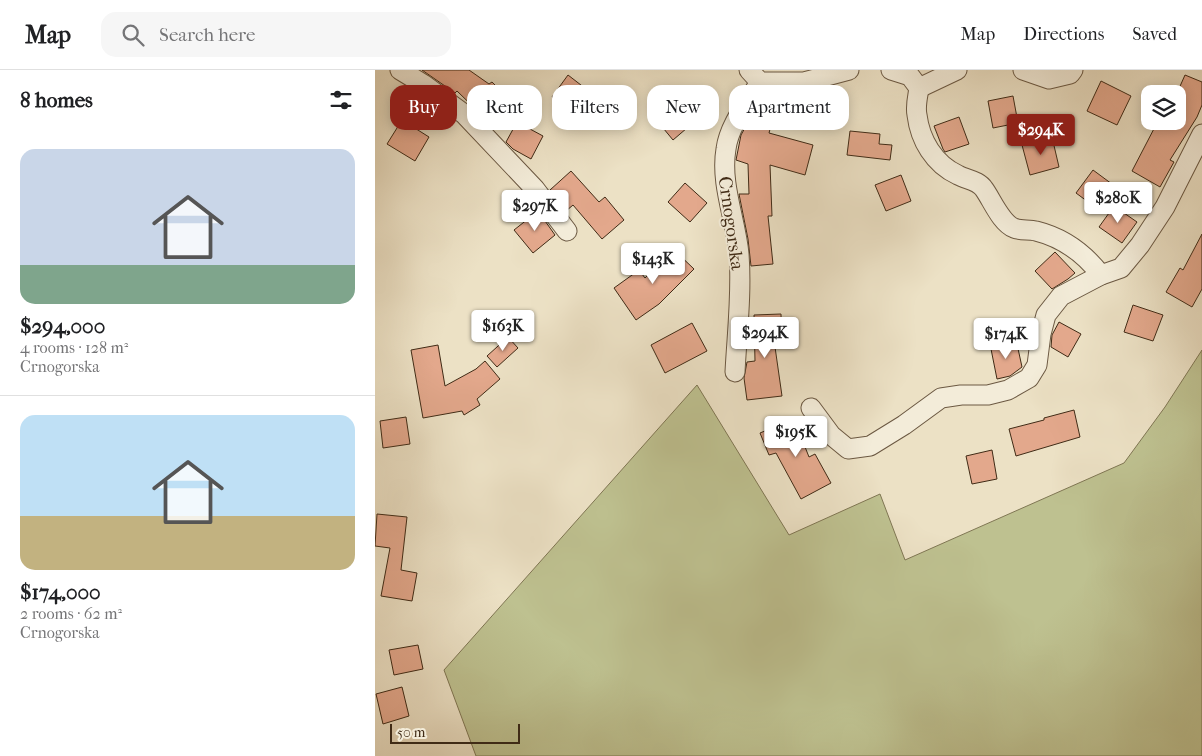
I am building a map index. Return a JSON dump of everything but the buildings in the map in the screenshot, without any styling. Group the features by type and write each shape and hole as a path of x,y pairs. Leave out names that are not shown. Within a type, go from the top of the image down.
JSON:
{"street":[{"path":"400,70 464,114 535,189 567,231"},
{"name":"Crnogorska","path":"735,372 740,286 739,253 725,170 726,148 732,130 755,76 804,82 849,70"},
{"path":"891,70 910,76 919,88 916,113 922,138 934,158 955,174 977,181 999,214 1012,228 1034,230 1057,238 1077,250 1090,261 1101,275"},
{"path":"919,88 957,70"},
{"path":"1023,70 1049,80 1070,74 1073,70"},
{"path":"811,408 831,435 848,449 870,446 904,425 941,398 961,395 988,395 1008,390 1029,378 1037,365 1041,334 1046,315 1061,296 1101,275 1121,268 1140,245 1165,207 1202,134"}],"green space":[{"path":"1202,350 1202,756 476,756 444,670 697,385 789,535 880,494 905,560 1124,463 1165,407"}]}
